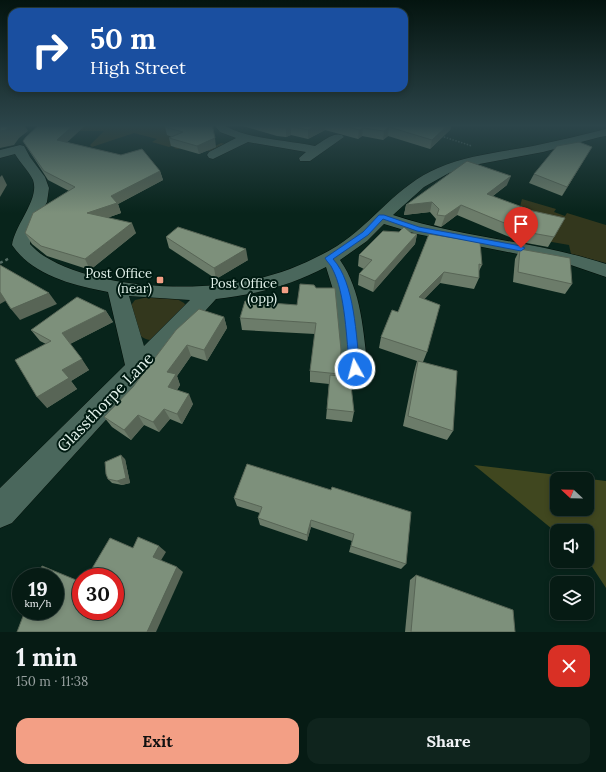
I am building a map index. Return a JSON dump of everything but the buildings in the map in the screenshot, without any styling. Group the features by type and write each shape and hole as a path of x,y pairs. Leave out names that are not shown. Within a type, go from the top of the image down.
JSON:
{"street":[{"path":"21,154 35,171 42,187 41,196 21,237 21,245 32,258 59,272 92,283 117,288 209,294 231,291 278,280 306,270 329,258 366,234 410,190 442,171 469,161 506,154"},
{"path":"304,158 310,154"},
{"path":"382,217 417,229 572,259 606,271"},
{"path":"329,258 336,266 341,278 347,303 355,369"},
{"path":"117,288 138,367"},
{"name":"Glassthorpe Lane","path":"0,511 209,294"}],"path":[{"path":"494,154 498,156"}],"green space":[{"path":"522,199 556,209 554,212 565,216 567,213 606,225 606,263 571,254 569,245 546,241 517,218"},
{"path":"148,297 177,299 186,306 151,340 142,337 139,333 129,308 135,300"},
{"path":"474,465 550,474 550,516 594,516 594,480 606,481 606,588 593,568 594,524 550,524 550,527"}],"place":[{"name":"Post Office (near)","path":"160,280"},
{"name":"Post Office (opp)","path":"285,290"}],"route":[{"path":"355,369 347,303 341,278 336,266 329,258 366,234 382,217 417,229 521,248"}]}
